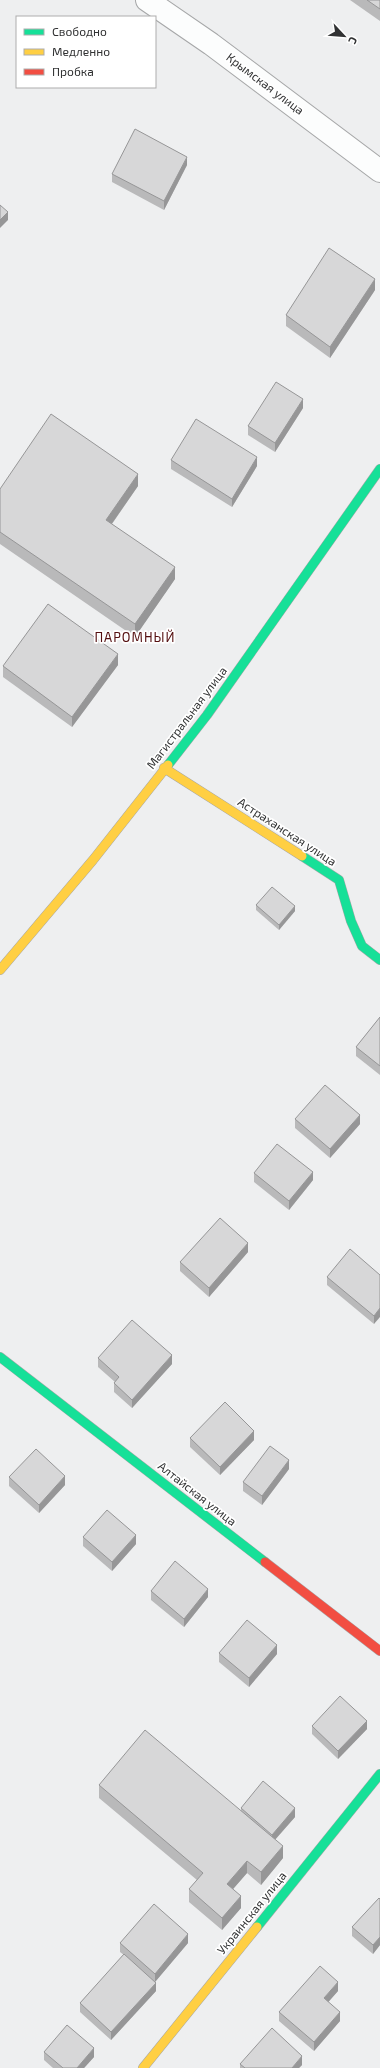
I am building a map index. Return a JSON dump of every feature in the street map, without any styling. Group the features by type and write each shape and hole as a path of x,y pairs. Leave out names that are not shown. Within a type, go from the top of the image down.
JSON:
{"street":[{"name":"Крымская улица","path":"147,0 211,44 380,171"},
{"name":"Магистральная улица","path":"0,970 93,860 207,715 380,469"},
{"name":"Астраханская улица","path":"164,768 339,880 351,921 362,946 380,960"},
{"name":"Алтайская улица","path":"0,1356 380,1651"},
{"name":"Украинская улица","path":"143,2068 380,1774"}],"building":[{"path":"367,0 380,0 380,9"},
{"path":"135,129 187,157 164,201 112,174"},
{"path":"0,205 8,212 0,220"},
{"path":"329,248 375,279 330,347 286,315"},
{"path":"276,382 303,399 275,443 248,426"},
{"path":"51,414 138,474 106,520 175,567 135,624 0,532 0,489"},
{"path":"196,419 257,457 232,499 171,460"},
{"path":"48,604 118,654 72,717 3,666"},
{"path":"272,887 295,906 279,925 256,905"},
{"path":"380,1017 380,1066 356,1047"},
{"path":"325,1085 360,1115 330,1149 295,1119"},
{"path":"277,1144 313,1172 289,1201 254,1173"},
{"path":"220,1218 248,1243 209,1288 180,1262"},
{"path":"350,1249 380,1275 380,1308 374,1316 327,1277"},
{"path":"132,1320 172,1355 132,1400 114,1383 119,1377 98,1358"},
{"path":"225,1402 254,1431 220,1467 190,1438"},
{"path":"270,1446 289,1460 262,1496 243,1482"},
{"path":"36,1449 65,1476 39,1505 9,1477"},
{"path":"107,1510 136,1535 112,1562 83,1537"},
{"path":"175,1561 208,1589 184,1619 151,1591"},
{"path":"247,1620 277,1645 249,1678 219,1653"},
{"path":"340,1696 367,1721 338,1751 312,1726"},
{"path":"145,1730 283,1846 261,1872 247,1861 227,1884 241,1896 222,1918 189,1889 203,1873 99,1785"},
{"path":"263,1781 295,1808 272,1835 241,1808"},
{"path":"379,1898 380,1937 373,1945 352,1927"},
{"path":"154,1904 188,1934 155,1974 120,1943"},
{"path":"124,1954 156,1983 111,2032 80,2003"},
{"path":"320,1966 338,1982 324,1998 340,2012 314,2042 279,2012"},
{"path":"67,2025 94,2048 77,2068 63,2068 44,2052"},
{"path":"272,2028 302,2056 292,2068 245,2068 240,2064"}],"traffic: fast":[{"path":"168,765 207,715 380,469"},
{"path":"302,856 339,880 351,921 362,946 380,960"},
{"path":"0,1357 265,1562"},
{"path":"257,1927 380,1774"}],"traffic: slow":[{"path":"0,970 93,860 168,765"},
{"path":"164,768 302,856"},
{"path":"143,2068 257,1927"}],"traffic: jam":[{"path":"265,1562 380,1651"}],"district":[{"name":"ПАРОМНЫЙ","path":"135,637"}]}
